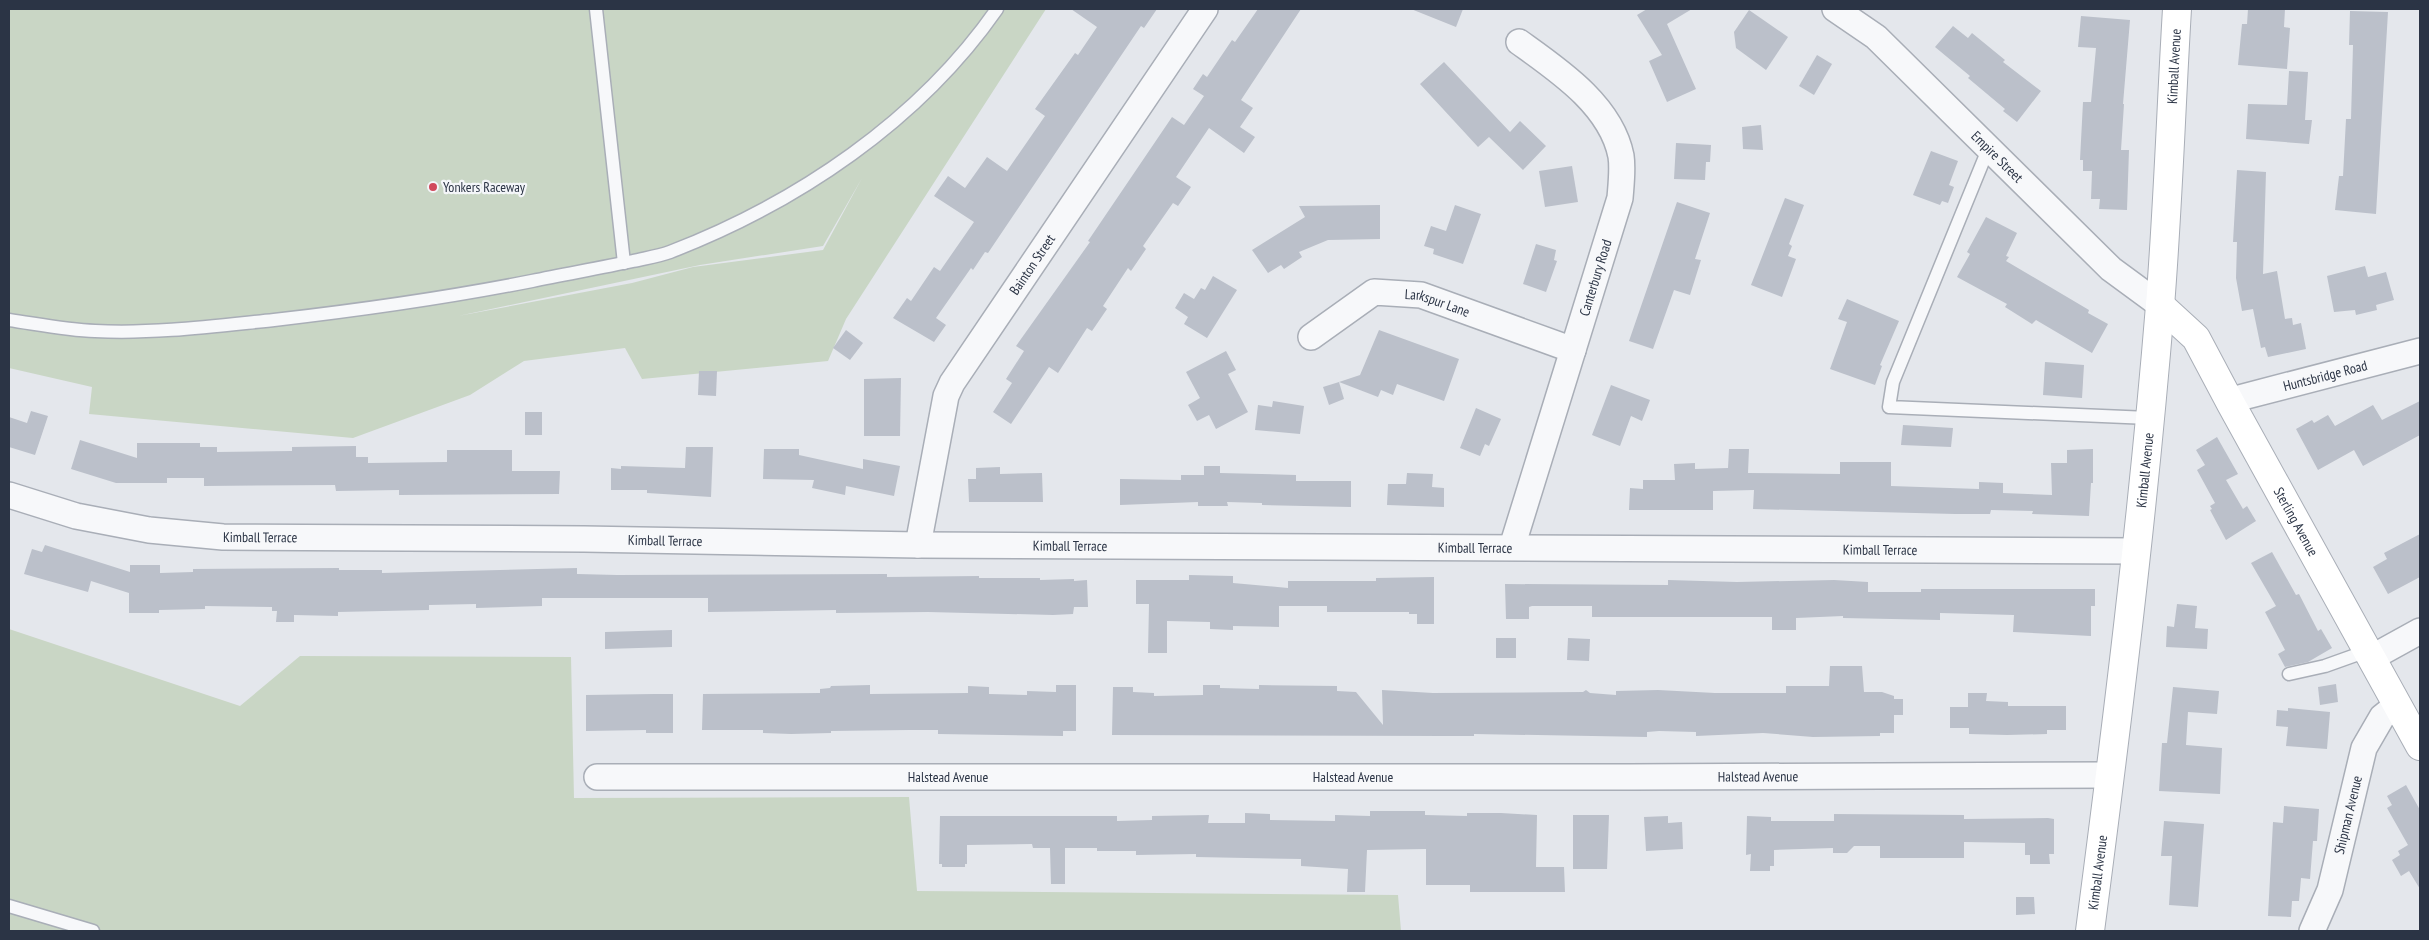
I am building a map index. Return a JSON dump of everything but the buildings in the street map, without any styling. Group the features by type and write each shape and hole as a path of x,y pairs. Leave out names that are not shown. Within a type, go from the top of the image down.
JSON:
{"street":[{"name":"Bainton Street","path":"918,545 946,396 952,383 1205,9"},
{"name":"Empire Street","path":"1835,9 1876,37 2110,269 2160,305"},
{"name":"Kimball Avenue","path":"2090,931 2136,551 2160,305 2177,9"},
{"name":"Canterbury Road","path":"1512,547 1620,198 1621,156 1607,121 1570,78 1519,42"},
{"name":"Larkspur Lane","path":"1310,337 1374,292 1421,296 1573,350"},
{"name":"Sterling Avenue","path":"2160,305 2196,338 2420,746"},
{"name":"Huntsbridge Road","path":"2231,404 2239,398 2420,351"},
{"name":"Kimball Terrace","path":"9,495 76,516 149,530 222,537 574,539 918,545 2136,551"},
{"path":"2369,655 2420,630"},
{"name":"Shipman Avenue","path":"2312,931 2330,890 2364,748 2382,717 2397,705"},
{"name":"Halstead Avenue","path":"597,777 2110,775"}],"lane":[{"path":"596,9 624,263"},
{"path":"9,320 95,331 186,329 368,310 468,293 667,253 725,228 780,201 825,173 896,119 942,76 978,36 997,9"},
{"path":"1989,147 1892,382 1889,407 2149,418"},
{"path":"2289,674 2369,655"},
{"path":"9,906 93,931"}],"green space":[{"name":"Yonkers Raceway","path":"9,9 1046,9 846,319 828,361 642,379 625,348 524,361 470,395 353,438 89,414 92,387 9,368","holes":["862,178 823,250 693,267 632,283 458,316 700,265 823,246"]},
{"path":"9,629 240,706 300,656 571,657 574,798 909,797 917,891 1398,895 1401,931 9,931"}],"place":[{"name":"Yonkers Raceway","path":"433,187"}]}
